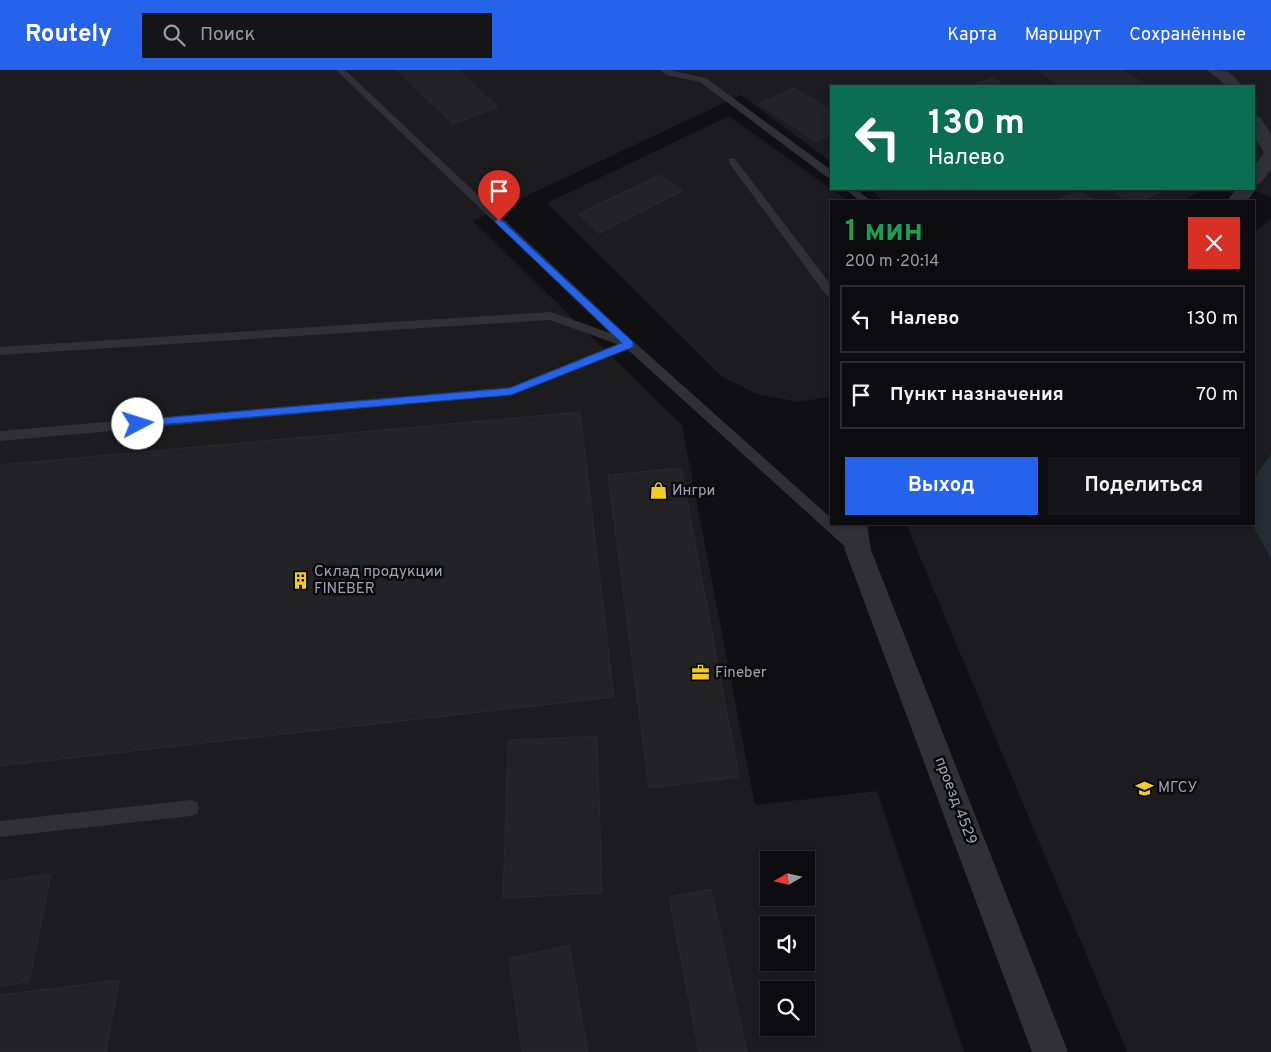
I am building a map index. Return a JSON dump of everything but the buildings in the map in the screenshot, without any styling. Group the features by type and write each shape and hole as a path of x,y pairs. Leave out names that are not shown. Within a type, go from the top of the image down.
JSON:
{"street":[{"path":"1215,70 1227,77 1232,85"},
{"path":"1255,178 1271,156"},
{"name":"проезд 4529","path":"856,537 1050,1052"}],"lane":[{"path":"340,70 629,344 830,515"},
{"path":"664,70 669,74 704,80 830,174"},
{"path":"732,161 830,292"},
{"path":"851,190 865,200"},
{"path":"0,351 550,316 629,344"},
{"path":"0,436 511,391 629,344"},
{"path":"842,525 856,537"},
{"path":"0,828 191,808"}],"shaded area":[{"path":"0,70 1271,70 1271,198 1255,190 1255,85 830,85 830,161 741,95 473,221 682,425 755,805 877,791 964,1052 0,1052"},
{"path":"729,116 830,190 847,200 830,200 830,396 798,402 757,394 722,377 547,203"},
{"path":"869,190 1202,190 1184,200 884,200"},
{"name":"МГСУ","path":"1271,219 1271,1052 1127,1052 906,525 1255,525 1255,231"},
{"path":"1271,454 1271,559 1253,525 1255,525 1255,477"}],"place":[{"name":"Ингри","path":"658,491"},
{"name":"Склад продукции FINEBER","path":"300,581"},
{"name":"Fineber","path":"701,673"},
{"name":"МГСУ","path":"1144,788"}],"route":[{"path":"138,424 511,391 629,344 499,221"}]}
